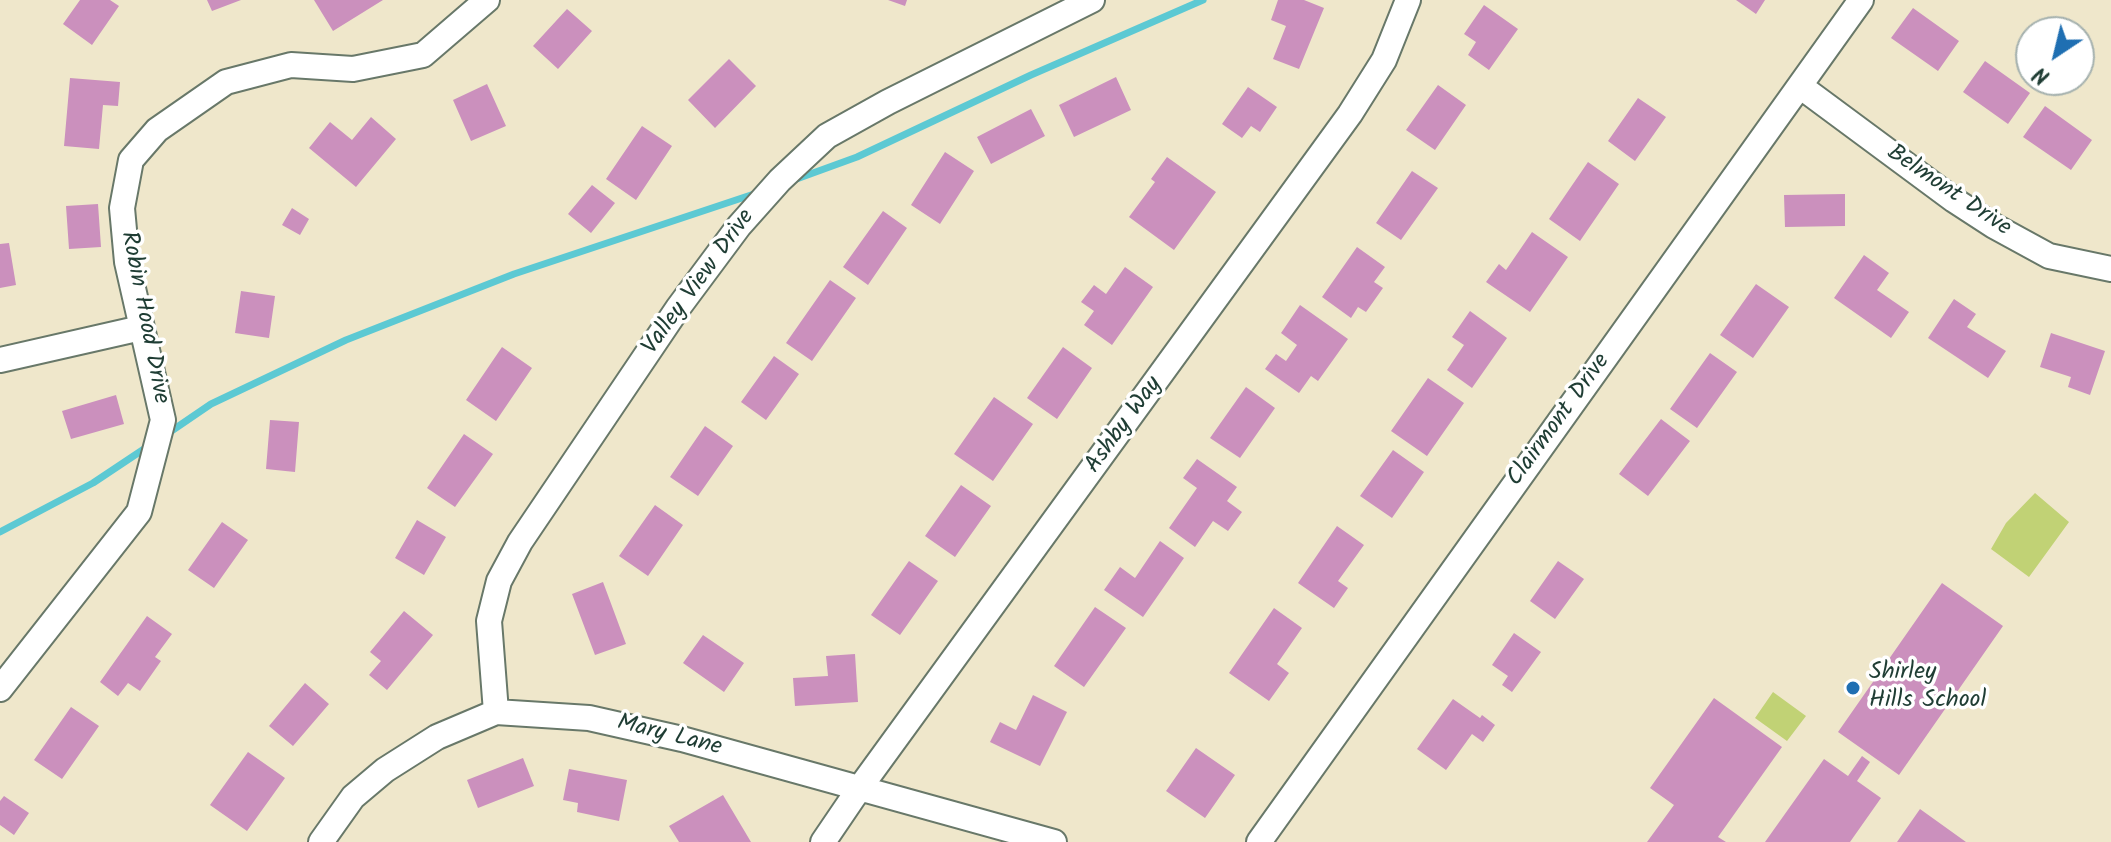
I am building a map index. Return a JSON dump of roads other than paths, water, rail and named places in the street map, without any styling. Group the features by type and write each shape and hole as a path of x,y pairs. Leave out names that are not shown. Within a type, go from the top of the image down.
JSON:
{"street":[{"name":"Robin Hood Drive","path":"0,689 139,512 163,420 127,262 122,208 131,160 157,130 226,82 291,65 353,69 423,55 487,0"},
{"name":"Valley View Drive","path":"496,712 489,621 499,581 520,542 678,308 739,226 780,180 827,136 1092,0"},
{"name":"Ashby Way","path":"823,842 1350,114 1384,60 1408,0"},
{"name":"Clairmont Drive","path":"1259,842 1861,0"},
{"name":"Belmont Drive","path":"1800,86 1994,226 2049,256 2111,269"},
{"path":"0,360 141,328"},
{"name":"Mary Lane","path":"321,842 353,797 385,770 437,737 496,712 605,722 682,739 1054,842"}],"waterway":[{"path":"791,181 857,157 1031,75 1203,0"},
{"path":"167,434 211,404 346,340 514,274 757,193"},
{"path":"0,532 93,483 150,445"}],"place":[{"name":"Shirley Hills School","path":"1853,688"}]}
